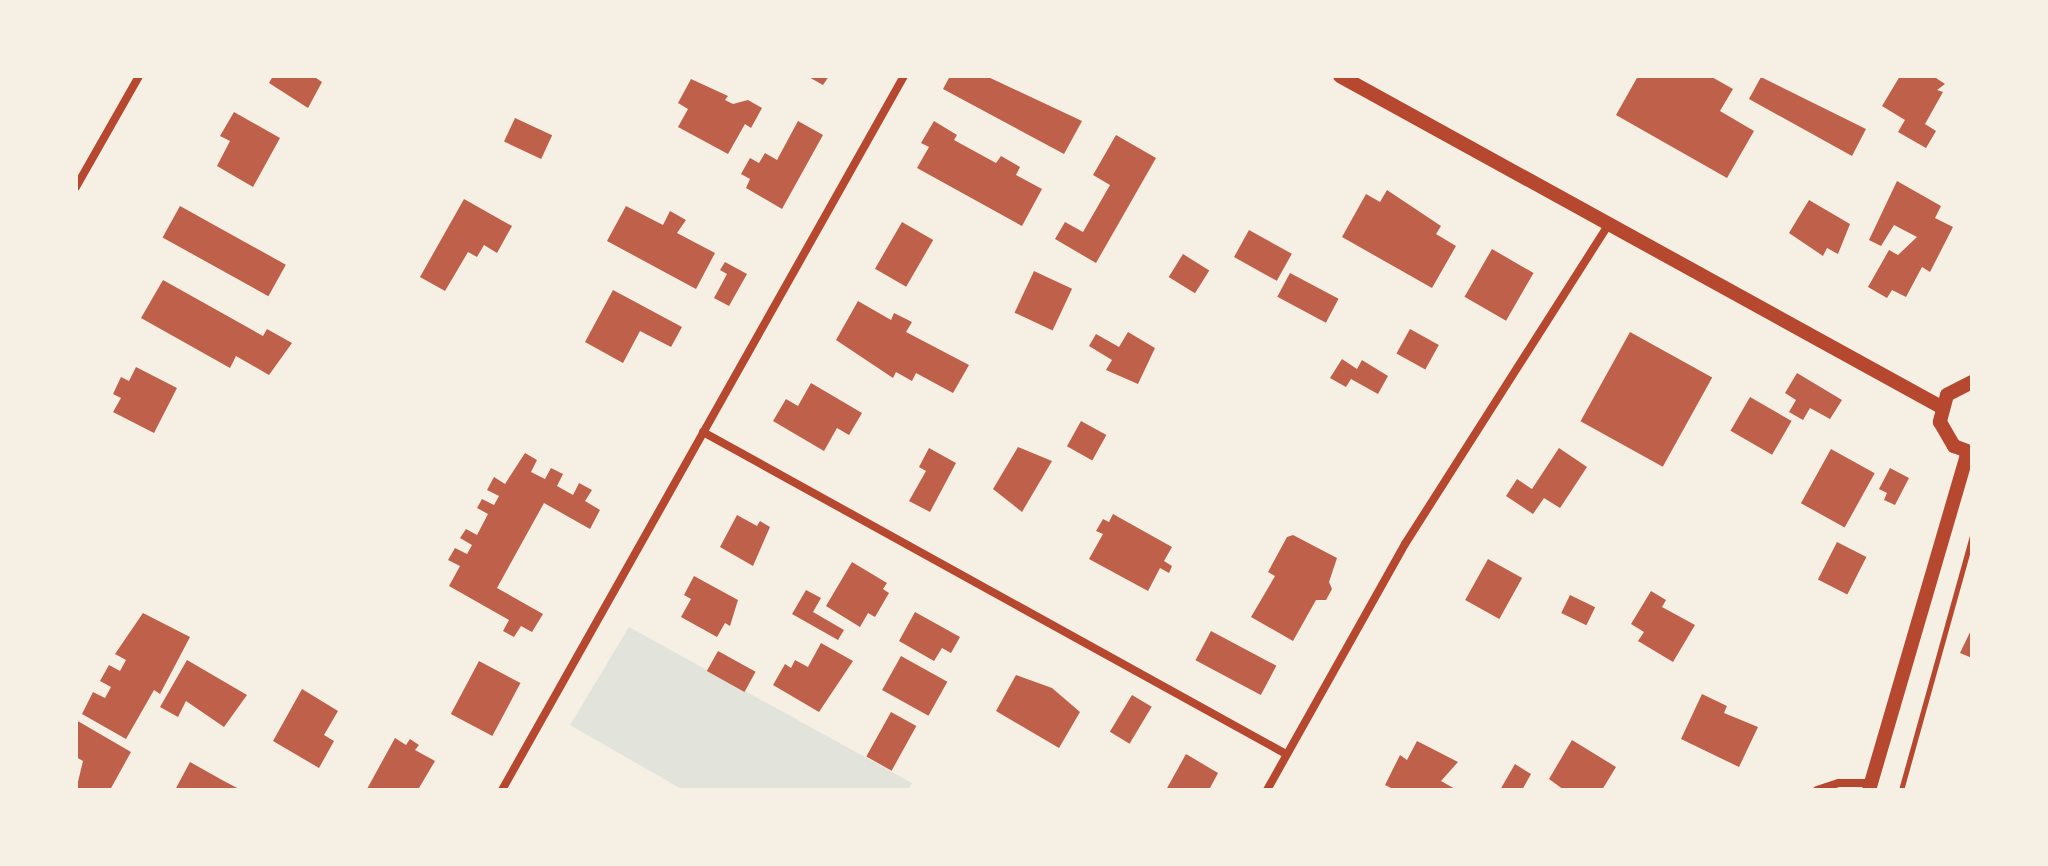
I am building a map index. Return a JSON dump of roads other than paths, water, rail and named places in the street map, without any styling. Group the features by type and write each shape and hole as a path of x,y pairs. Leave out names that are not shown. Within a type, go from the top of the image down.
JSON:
{"street":[{"path":"76,187 139,76"},
{"path":"502,790 904,76"},
{"path":"1340,76 1607,227 1941,407"},
{"path":"1267,790 1405,544 1607,227"},
{"path":"1817,790 1839,783 1870,787 1970,452 1945,436 1941,407 1957,386 1972,382"},
{"path":"703,432 1286,754"}]}
